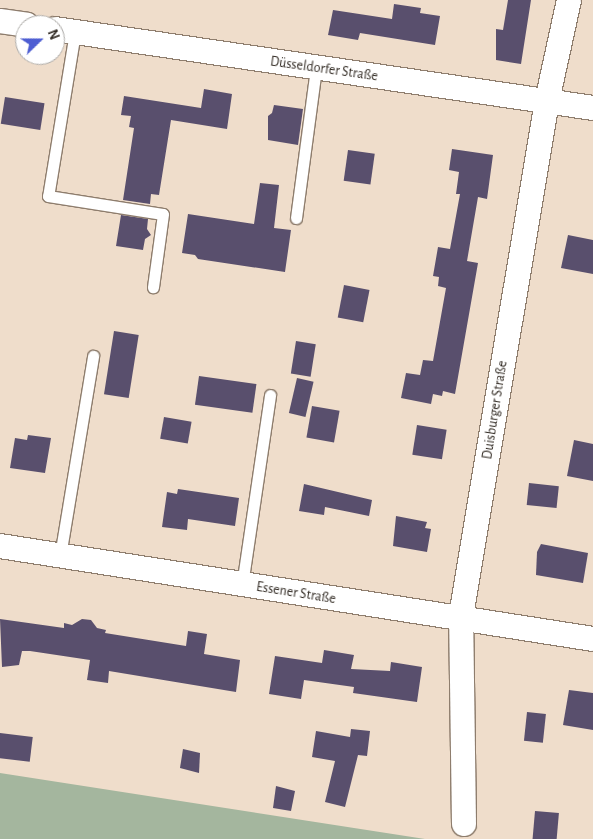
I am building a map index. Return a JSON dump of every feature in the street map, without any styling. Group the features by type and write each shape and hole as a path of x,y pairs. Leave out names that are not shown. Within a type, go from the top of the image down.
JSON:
{"street":[{"name":"Duisburger Straße","path":"464,824 461,616 547,102 569,0"},
{"path":"0,21 15,23"},
{"name":"Düsseldorfer Straße","path":"65,31 593,108"},
{"name":"Essener Straße","path":"0,546 242,585 461,616 491,624 593,639"}],"lane":[{"path":"61,65 48,196 163,214 153,286"},
{"path":"296,218 316,68"},
{"path":"60,556 93,356"},
{"path":"242,585 270,396"}],"green space":[{"path":"0,773 425,839 0,839"}],"building":[{"path":"508,0 531,0 521,64 496,60 496,29 503,30"},
{"path":"394,4 421,8 420,13 440,16 435,45 360,33 358,40 328,35 333,10 392,19"},
{"path":"204,89 232,94 227,129 171,120 159,195 151,194 150,204 123,200 134,128 129,127 131,116 121,115 124,96 201,108"},
{"path":"5,97 45,103 40,130 1,124"},
{"path":"274,105 303,109 298,145 268,140 268,116 272,113"},
{"path":"452,149 493,155 487,199 478,197 467,261 478,263 455,394 443,391 442,396 433,394 431,404 401,398 406,373 420,375 423,360 433,361 446,288 438,286 439,277 433,276 438,247 450,249 460,194 456,194 459,172 449,170"},
{"path":"348,150 375,154 370,184 344,181"},
{"path":"260,183 279,185 274,228 291,230 285,272 198,259 195,255 182,253 188,214 254,224"},
{"path":"121,215 148,219 147,229 151,235 145,239 143,250 116,246"},
{"path":"568,235 593,240 593,274 561,268"},
{"path":"344,285 370,290 363,322 338,317"},
{"path":"114,331 139,335 129,398 104,394"},
{"path":"296,341 316,344 311,377 291,374"},
{"path":"199,376 256,384 252,413 195,405"},
{"path":"297,378 314,382 305,417 289,413"},
{"path":"312,406 340,411 334,442 306,438"},
{"path":"164,417 192,422 188,444 160,439"},
{"path":"417,425 447,430 442,459 412,455"},
{"path":"28,435 51,438 45,473 10,468 15,438 27,440"},
{"path":"574,440 593,444 593,481 567,476"},
{"path":"529,483 559,486 557,508 527,505"},
{"path":"304,484 372,500 369,516 325,507 324,515 299,511"},
{"path":"178,489 239,498 235,526 188,519 187,530 162,527 167,492 177,494"},
{"path":"396,516 427,522 425,528 431,529 427,552 393,546"},
{"path":"541,544 588,553 583,583 536,575 537,552"},
{"path":"0,619 64,628 64,623 72,625 82,619 91,620 97,628 106,630 105,633 186,646 188,631 207,634 204,654 240,660 236,692 109,671 108,683 87,680 90,660 30,651 22,651 19,665 2,667"},
{"path":"324,650 354,655 351,669 390,671 391,662 422,667 417,702 353,693 354,687 304,680 301,699 269,694 275,656 322,663"},
{"path":"569,690 593,693 593,730 563,725"},
{"path":"527,712 546,714 543,743 524,741"},
{"path":"351,729 370,731 367,756 358,755 345,807 325,802 335,761 312,757 316,731 350,737"},
{"path":"0,733 33,737 30,762 0,758"},
{"path":"183,749 200,753 199,773 180,768"},
{"path":"276,786 295,791 291,811 273,808"},
{"path":"535,811 559,813 557,839 533,839"}]}
